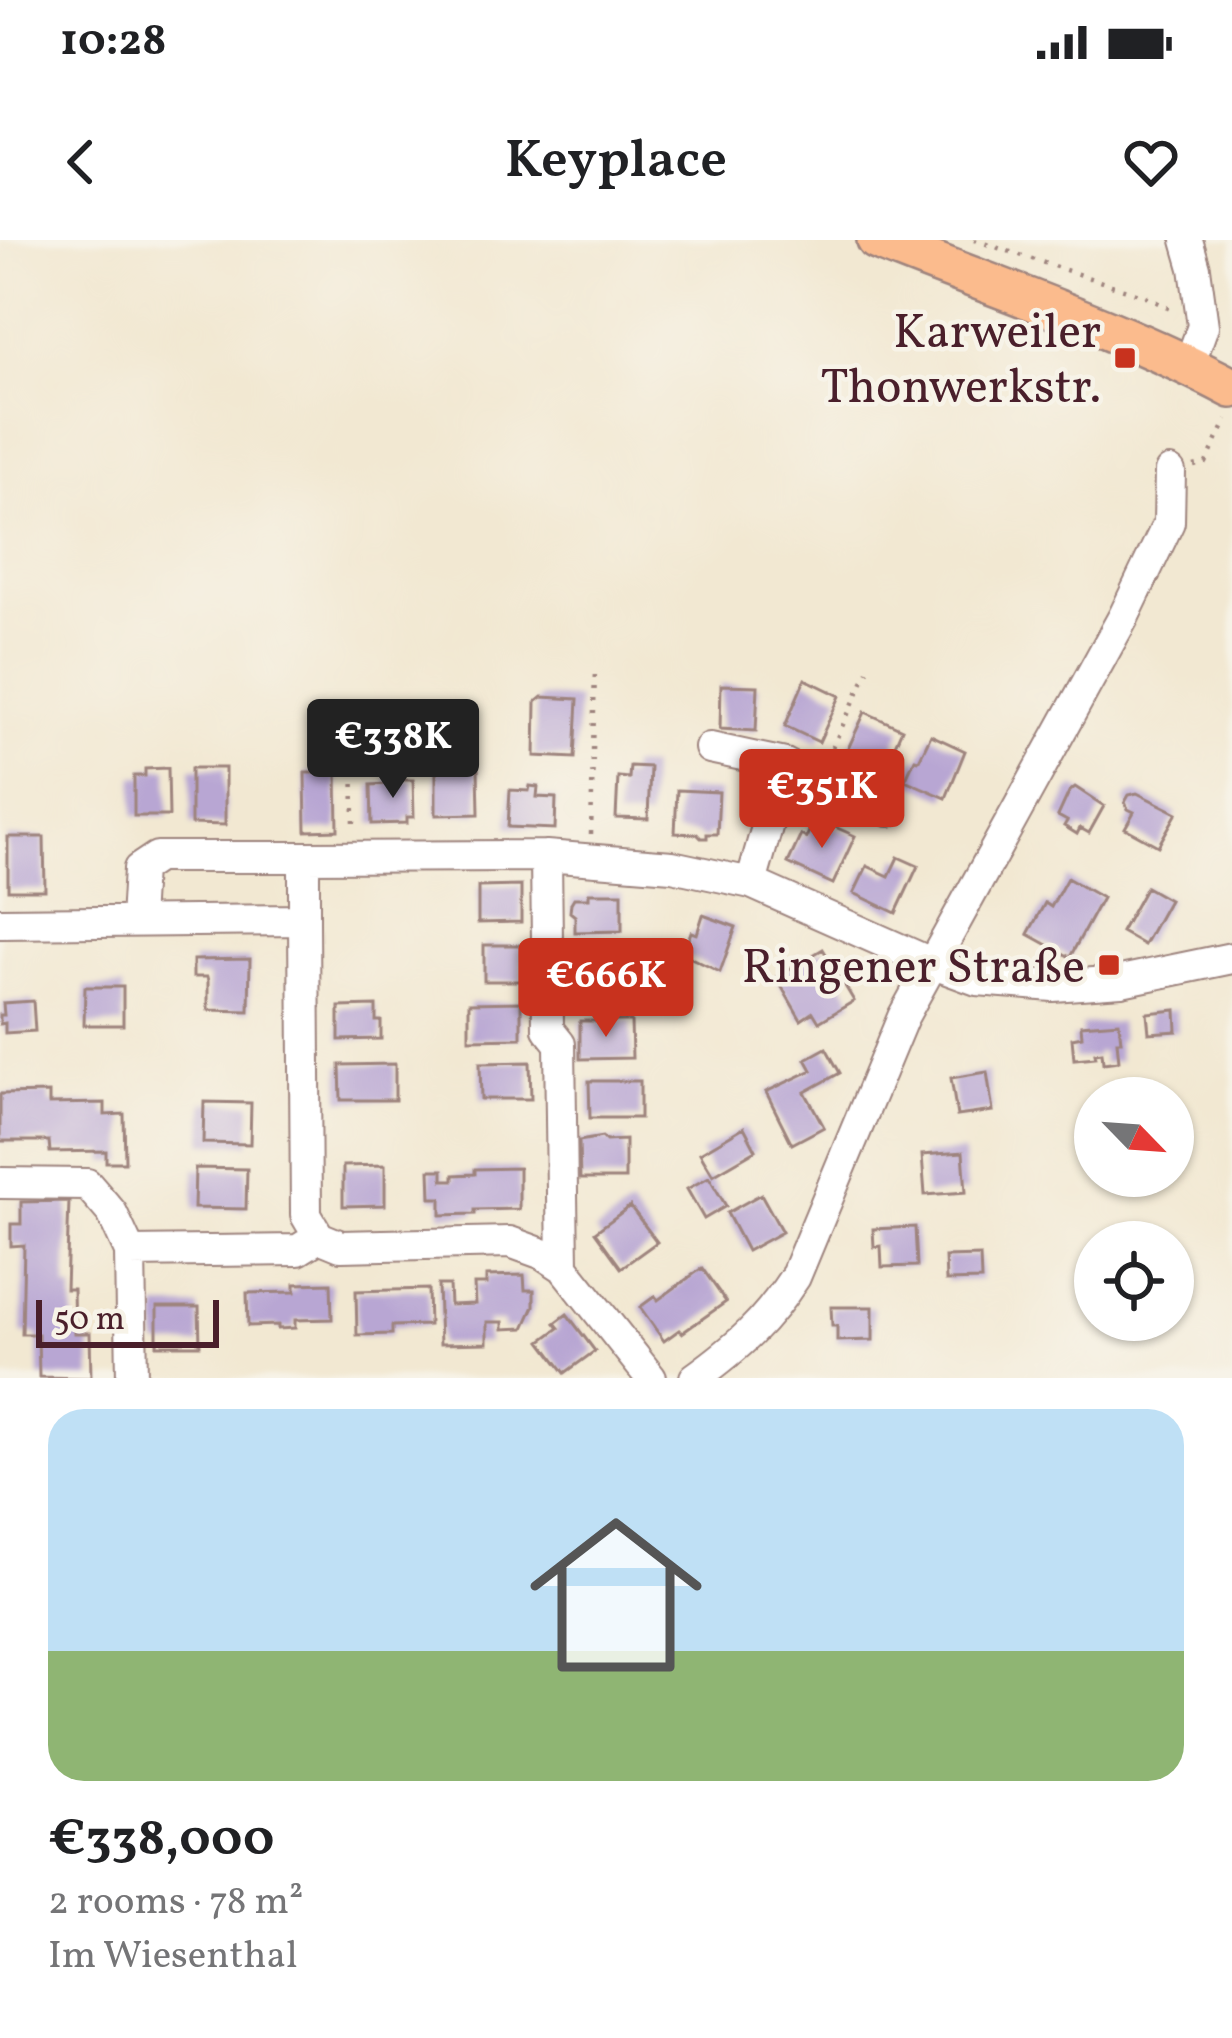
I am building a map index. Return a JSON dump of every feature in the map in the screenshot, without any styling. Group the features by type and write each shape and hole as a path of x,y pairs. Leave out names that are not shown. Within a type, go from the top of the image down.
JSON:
{"main road":[{"path":"878,240 1106,328 1232,388"}],"street":[{"path":"1187,240 1203,326 1189,365"},
{"path":"695,1378 772,1313 795,1277 903,1017 1124,616 1169,522 1170,472"},
{"path":"710,748 785,764 889,811"},
{"path":"751,883 785,764"},
{"path":"136,920 139,869 157,857 547,856 672,866 751,883 977,980 1053,986 1121,982 1232,958"},
{"path":"547,856 548,1029 560,1044 563,1267"},
{"path":"304,857 306,1215 319,1237 340,1246 510,1242 543,1255 563,1267 651,1378"},
{"path":"0,923 304,920"},
{"path":"0,1183 87,1184 112,1213 130,1252 132,1378"},
{"path":"130,1252 298,1250 319,1237"}],"path":[{"path":"974,240 1144,296 1203,326"},
{"path":"1170,472 1206,464 1232,409"},
{"path":"590,858 595,669"},
{"path":"817,781 868,671"},
{"path":"353,712 354,858"}],"building":[{"path":"805,679 840,696 819,742 785,726"},
{"path":"721,685 758,686 756,731 720,729"},
{"path":"542,697 578,699 575,758 535,756 536,702"},
{"path":"865,712 902,729 884,770 846,753"},
{"path":"931,735 965,751 946,798 905,780"},
{"path":"630,766 650,767 648,819 616,818 618,777 629,778"},
{"path":"168,768 169,816 134,816 134,776 145,776 145,769"},
{"path":"191,768 225,768 225,825 191,824"},
{"path":"478,768 479,814 436,815 436,769"},
{"path":"305,773 337,773 338,830 306,831"},
{"path":"400,773 400,780 413,780 414,817 407,817 407,823 372,824 371,785 387,784 386,774"},
{"path":"530,786 538,787 537,797 556,798 555,829 508,827 510,790 529,791"},
{"path":"1075,787 1104,806 1089,833 1080,828 1077,834 1058,816"},
{"path":"677,790 719,792 717,834 701,838 675,833"},
{"path":"1137,793 1177,813 1158,846 1125,828 1134,812 1125,802"},
{"path":"815,818 855,836 833,884 788,863"},
{"path":"8,837 44,837 45,890 8,890"},
{"path":"898,857 918,866 896,913 854,893 867,866 889,876"},
{"path":"1067,878 1102,898 1070,957 1028,934 1045,903 1051,907"},
{"path":"521,886 521,922 478,923 478,887"},
{"path":"1146,887 1169,900 1144,945 1121,932"},
{"path":"589,893 622,893 622,931 575,932 571,903 574,898 589,898"},
{"path":"703,915 736,927 720,972 683,954"},
{"path":"484,945 522,945 522,981 484,981"},
{"path":"823,949 854,1001 819,1022 813,1012 801,1020 776,977"},
{"path":"618,955 625,999 575,1000 575,956"},
{"path":"250,959 249,1011 208,1010 207,977 193,977 193,960"},
{"path":"85,987 123,987 123,1025 84,1025"},
{"path":"33,1001 35,1031 5,1033 5,1023 0,1024 3,1003"},
{"path":"521,1002 521,1038 469,1039 469,1003"},
{"path":"376,1006 381,1039 339,1040 339,1007"},
{"path":"1176,1010 1177,1031 1149,1033 1147,1013"},
{"path":"580,1021 631,1021 632,1058 580,1059"},
{"path":"1119,1022 1119,1061 1103,1063 1102,1052 1074,1059 1072,1038 1082,1036 1081,1025"},
{"path":"826,1048 840,1073 805,1092 824,1127 792,1144 766,1092 812,1070 806,1059"},
{"path":"530,1062 531,1099 481,1099 480,1063"},
{"path":"395,1064 395,1100 341,1100 340,1065"},
{"path":"987,1072 993,1111 957,1116 951,1078"},
{"path":"589,1081 640,1081 640,1118 590,1118"},
{"path":"49,1093 49,1104 105,1103 105,1115 124,1114 125,1162 106,1162 106,1151 50,1152 49,1141 0,1141 0,1094"},
{"path":"204,1102 251,1103 250,1144 203,1143"},
{"path":"744,1127 756,1150 713,1175 700,1153"},
{"path":"625,1140 625,1179 580,1179 579,1141"},
{"path":"963,1152 966,1192 925,1195 922,1155"},
{"path":"385,1165 385,1205 343,1206 343,1166"},
{"path":"195,1168 247,1169 246,1209 194,1208"},
{"path":"519,1168 519,1209 441,1215 441,1198 431,1198 430,1170 443,1170 443,1180 454,1180 454,1175 475,1174 475,1169"},
{"path":"709,1177 726,1206 704,1219 687,1189"},
{"path":"761,1194 782,1232 747,1251 727,1213"},
{"path":"69,1201 66,1289 73,1289 74,1333 90,1333 91,1378 39,1377 38,1334 22,1334 24,1245 11,1246 11,1224 21,1224 21,1202"},
{"path":"630,1206 657,1242 621,1268 595,1232"},
{"path":"915,1227 917,1266 882,1267 881,1246 874,1247 873,1229"},
{"path":"980,1256 981,1280 946,1281 945,1257"},
{"path":"702,1268 726,1302 664,1341 640,1307 655,1296 658,1300"},
{"path":"524,1275 525,1290 534,1290 534,1306 524,1328 503,1329 503,1322 487,1322 487,1343 440,1344 438,1285 449,1285 450,1305 475,1304 474,1284 486,1284 486,1276"},
{"path":"331,1283 332,1319 295,1320 295,1328 248,1326 247,1293 295,1292 295,1284"},
{"path":"428,1289 429,1325 392,1326 392,1334 357,1335 356,1291"},
{"path":"157,1307 199,1307 200,1345 157,1345"},
{"path":"831,1307 873,1307 873,1340 837,1341"},
{"path":"567,1314 595,1351 565,1373 541,1341 559,1328 555,1323"}],"place":[{"name":"Karweiler Thonwerkstr.","path":"1125,358"},
{"name":"Ringener Straße","path":"1109,965"}]}
